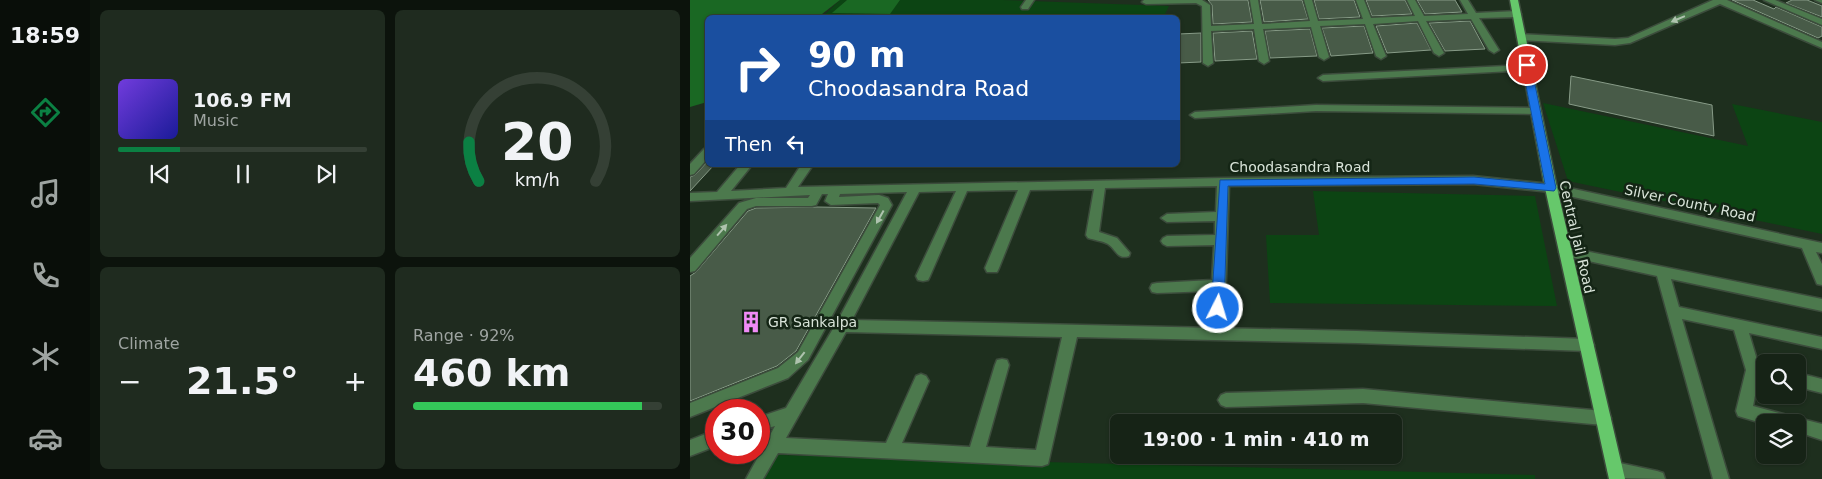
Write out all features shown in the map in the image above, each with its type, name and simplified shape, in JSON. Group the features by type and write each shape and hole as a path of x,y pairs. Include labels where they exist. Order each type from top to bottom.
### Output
{"main road":[{"name":"Central Jail Road","path":"1514,0 1551,188 1616,475"}],"street":[{"path":"1254,0 1264,61"},
{"path":"1308,0 1324,57"},
{"path":"1360,0 1381,56"},
{"path":"1411,0 1438,53"},
{"path":"1464,0 1494,50"},
{"path":"1520,33 1615,34 1636,28 1703,0"},
{"path":"1520,33 1630,40 1720,0 1800,24 1822,22"},
{"path":"1768,0 1800,24 1822,45"},
{"path":"1146,2 1203,2 1206,4 1208,63"},
{"path":"1800,24 1822,13"},
{"path":"1207,28 1517,14"},
{"path":"1615,34 1623,41"},
{"path":"1323,78 1527,68"},
{"path":"1195,115 1316,108 1536,111"},
{"path":"690,171 705,154"},
{"path":"720,196 744,167"},
{"path":"789,192 806,167"},
{"name":"Choodasandra Road","path":"834,196 963,188 1223,182 1474,180 1551,188"},
{"path":"1218,308 1223,182"},
{"path":"1100,185 1092,235 1114,241 1124,253"},
{"path":"992,268 1025,187"},
{"path":"923,276 963,188"},
{"name":"Silver County Road","path":"1551,188 1822,248"},
{"path":"754,479 842,326 914,190"},
{"path":"690,210 696,197 789,192 815,196"},
{"path":"690,267 743,206 756,202 815,196 879,199 884,201 886,205 803,356 783,373 690,410"},
{"path":"1167,218 1222,216"},
{"path":"1167,241 1222,240"},
{"path":"1807,244 1822,280"},
{"path":"1565,252 1822,305"},
{"path":"1662,272 1721,479"},
{"path":"1157,288 1220,285"},
{"path":"1673,311 1822,343"},
{"path":"842,326 1357,336 1587,345"},
{"path":"1740,326 1756,364"},
{"path":"774,445 1042,458 1071,330"},
{"path":"976,455 1002,365"},
{"path":"1756,379 1744,411 1756,414"},
{"path":"891,451 921,381"},
{"path":"1806,382 1822,386"},
{"path":"1226,400 1363,396 1603,418"},
{"path":"770,421 792,414"},
{"path":"1806,427 1822,432"},
{"path":"690,448 705,442"},
{"path":"1616,475 1657,479"}],"shaded area":[{"path":"690,0 840,0 823,15 705,15 705,103 690,107"},
{"path":"840,0 847,0 833,13 889,14 900,0 1002,0 1169,6 1164,15 824,15"},
{"path":"847,0 900,0 890,14 832,13"},
{"path":"1543,103 1748,146 1732,104 1822,122 1822,234 1568,181"},
{"path":"1313,191 1535,196 1557,306 1270,303 1266,235 1319,235"},
{"path":"778,455 1535,475 1535,479 764,479"}],"building":[{"path":"1208,0 1248,0 1252,22 1213,24 1212,5"},
{"path":"1260,0 1302,0 1308,19 1264,22"},
{"path":"1314,0 1354,0 1360,17 1319,19"},
{"path":"1366,0 1405,0 1412,14 1372,16"},
{"path":"1417,0 1455,0 1462,12 1425,14"},
{"path":"1732,0 1753,0 1774,9 1776,7 1822,27 1822,36 1818,38"},
{"path":"1792,0 1807,0 1822,6 1822,17 1786,3"},
{"path":"1470,21 1485,49 1445,51 1429,23"},
{"path":"1417,23 1431,50 1387,53 1376,26"},
{"path":"1364,26 1373,53 1331,56 1322,28"},
{"path":"1310,29 1317,56 1270,58 1265,31"},
{"path":"1252,31 1257,59 1215,61 1213,33"},
{"path":"1201,33 1201,62 1180,63 1180,34"},
{"path":"1571,76 1712,105 1714,136 1569,104"},
{"path":"705,164 705,167 712,167 690,191 690,177 695,175"},
{"name":"GR Sankalpa","path":"756,208 876,208 796,351 777,366 690,401 690,276 696,272 748,211"}],"place":[{"name":"GR Sankalpa","path":"751,322"}],"route":[{"path":"1218,308 1223,182 1474,180 1551,188 1527,65"}]}
